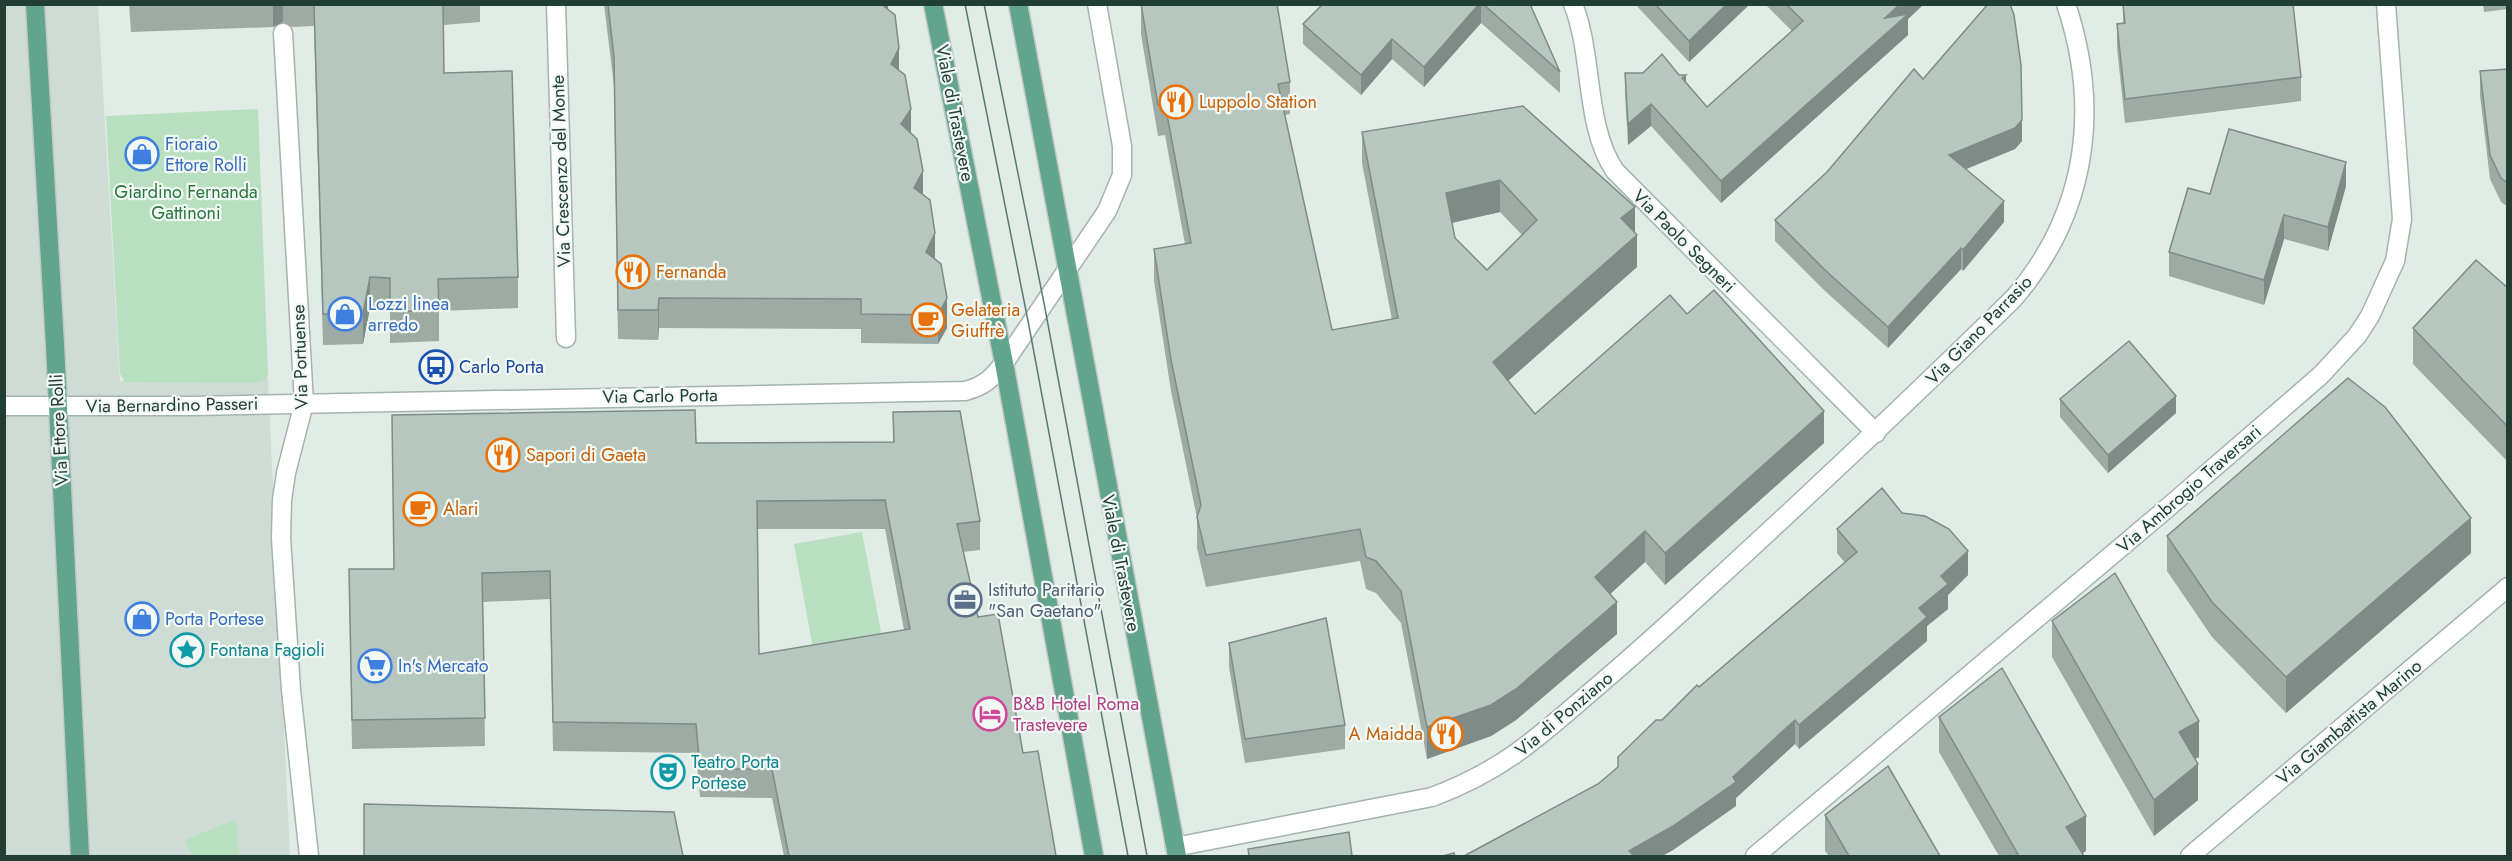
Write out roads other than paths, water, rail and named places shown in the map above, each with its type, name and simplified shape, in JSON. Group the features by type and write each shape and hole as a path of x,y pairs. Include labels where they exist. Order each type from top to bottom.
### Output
{"main road":[{"name":"Via Ettore Rolli","path":"35,4 80,856"},
{"name":"Viale di Trastevere","path":"933,4 1004,363 1094,856"},
{"name":"Viale di Trastevere","path":"1018,4 1176,852"}],"street":[{"name":"Via Crescenzo del Monte","path":"556,4 566,338"},
{"path":"1004,363 1107,212 1122,175 1122,146 1097,4"},
{"name":"Via Paolo Segneri","path":"1573,4 1583,38 1600,140 1606,158 1615,171 1876,433"},
{"name":"Via Giano Parrasio","path":"1876,433 2019,292 2051,247 2068,210 2084,144 2085,114 2081,62 2076,34 2066,4"},
{"name":"Via Ambrogio Traversari","path":"1755,856 2166,510 2321,375 2357,336 2390,276 2398,247 2402,219 2386,4"},
{"name":"Via Portuense","path":"283,33 304,403 286,473 282,500 281,538 291,690 309,856"},
{"name":"Via Carlo Porta","path":"304,403 965,391 986,384 1004,363"},
{"name":"Via Bernardino Passeri","path":"4,406 304,403"},
{"name":"Via di Ponziano","path":"1176,852 1432,797 1462,786 1490,771 1522,751 1622,666 1876,433"},
{"name":"Via Giambattista Marino","path":"2190,856 2508,587"}],"tram line":[{"path":"965,4 1029,326 1128,856"},
{"path":"984,4 1044,303 1147,856"}],"place":[{"name":"Luppolo Station","path":"1176,102"},
{"name":"Fioraio Ettore Rolli","path":"142,154"},
{"name":"Fernanda","path":"633,272"},
{"name":"Lozzi linea arredo","path":"345,314"},
{"name":"Gelateria Giuffrè","path":"928,320"},
{"name":"Carlo Porta","path":"436,367"},
{"name":"Sapori di Gaeta","path":"503,455"},
{"name":"Alari","path":"420,509"},
{"name":"Istituto Paritario \"San Gaetano\"","path":"965,600"},
{"name":"Porta Portese","path":"142,619"},
{"name":"Fontana Fagioli","path":"187,650"},
{"name":"In's Mercato","path":"375,666"},
{"name":"B&B Hotel Roma Trastevere","path":"990,714"},
{"name":"A Maidda","path":"1446,734"},
{"name":"Teatro Porta Portese","path":"668,772"}],"park label":[{"name":"Giardino Fernanda Gattinoni","path":"186,202"}]}
